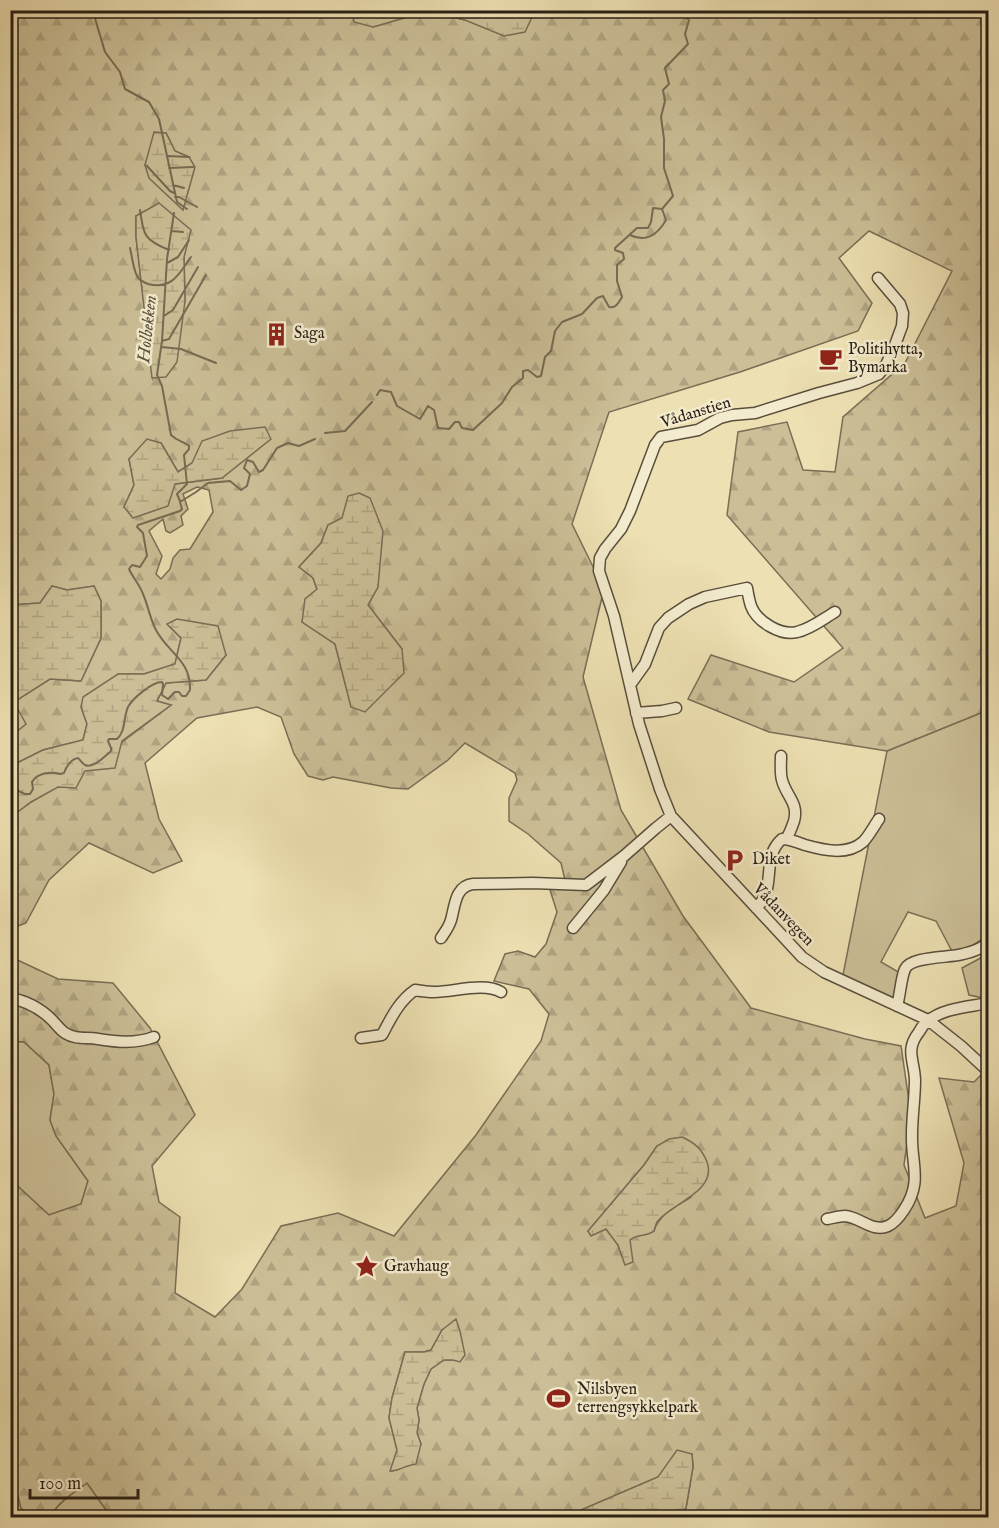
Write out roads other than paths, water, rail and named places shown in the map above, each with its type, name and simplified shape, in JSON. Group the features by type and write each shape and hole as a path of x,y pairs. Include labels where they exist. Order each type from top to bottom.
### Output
{"street":[{"name":"Vådanstien","path":"599,571 600,558 621,529 654,445 661,437 698,430 725,416 755,413 846,387 874,378 884,370 902,326 903,313 900,304 878,279"},
{"name":"Vådanvegen","path":"599,571 614,616 636,713 671,816 788,943 812,965 928,1020 988,1071"},
{"path":"630,685 645,664 663,622 674,612 705,597 747,588 751,607 758,616 775,630 786,633 798,632 835,612"},
{"path":"636,713 675,708"},
{"path":"781,756 781,779 795,806 796,814 786,839"},
{"path":"441,938 450,923 460,890 467,885 533,883 582,886 624,856 671,816"},
{"path":"756,908 767,892 772,854 779,842 786,839 819,849 842,851 852,849 864,841 879,819"},
{"path":"573,928 604,891 624,856"},
{"path":"897,1006 904,970 911,962 975,951 988,943"},
{"path":"361,1038 381,1035 395,1011 415,990 432,992 484,988 501,992"},
{"path":"10,998 36,1006 65,1033 75,1038 125,1042 154,1037"},
{"path":"827,1219 851,1217 879,1228 895,1221 910,1200 915,1185 912,1137 915,1080 910,1047 928,1020 942,1013 988,1003"}],"waterway":[{"path":"94,10 105,52 120,72 125,89 149,102 159,119 177,202 187,209"},
{"path":"377,395 380,390 391,392 397,406 420,419 428,406 434,410 438,428 449,429 455,422 459,422 462,428 473,430 502,403 512,387 523,378 523,371 528,370 537,377 541,376 545,357 551,351 555,331 562,322 582,314 597,298 603,296 609,307 614,307 618,303 622,297 617,281 617,265 624,259 623,253 615,248 637,228 648,228 653,208 662,209 673,196 664,168 661,117 665,101 663,90 669,84 665,68 688,44 685,34 689,20 682,15 681,10"},
{"path":"168,156 189,157"},
{"path":"147,166 174,193"},
{"path":"169,168 193,167"},
{"path":"173,185 184,188"},
{"path":"175,197 197,207"},
{"path":"630,235 641,238 655,233 666,220 662,209"},
{"path":"140,210 147,236 154,243 169,250"},
{"name":"Holbekken","path":"174,213 167,259 162,341 157,375 162,386 171,435 189,446 184,455 187,484 177,494 180,501"},
{"path":"172,231 183,232"},
{"path":"167,263 178,257 189,240"},
{"path":"130,248 138,277 141,281 156,285 169,283 191,257"},
{"path":"164,316 173,310 198,267"},
{"path":"162,341 169,339 206,275"},
{"path":"162,347 181,349 216,363"},
{"path":"325,433 345,431 372,402"},
{"path":"10,791 14,789 30,794 34,779 49,773 64,773 75,759 78,758 88,766 99,761 111,751 109,739 117,739 120,736 130,703 153,685 162,682 162,695 168,699 175,692 186,696 190,690 187,671 156,630 142,591 129,569 132,565 140,567 147,556 143,533 137,527 138,525 180,511 182,509 180,502 208,483 230,481 241,490 247,486 250,474 244,468 247,460 253,462 259,472 263,470 277,448 288,443 299,446 315,439"}],"place":[{"name":"Saga","path":"276,334"},
{"name":"Politihytta, Bymarka","path":"830,359"},
{"name":"Diket","path":"734,860"},
{"name":"Gravhaug","path":"366,1267"},
{"name":"Nilsbyen terrengsykkelpark","path":"559,1399"}]}
